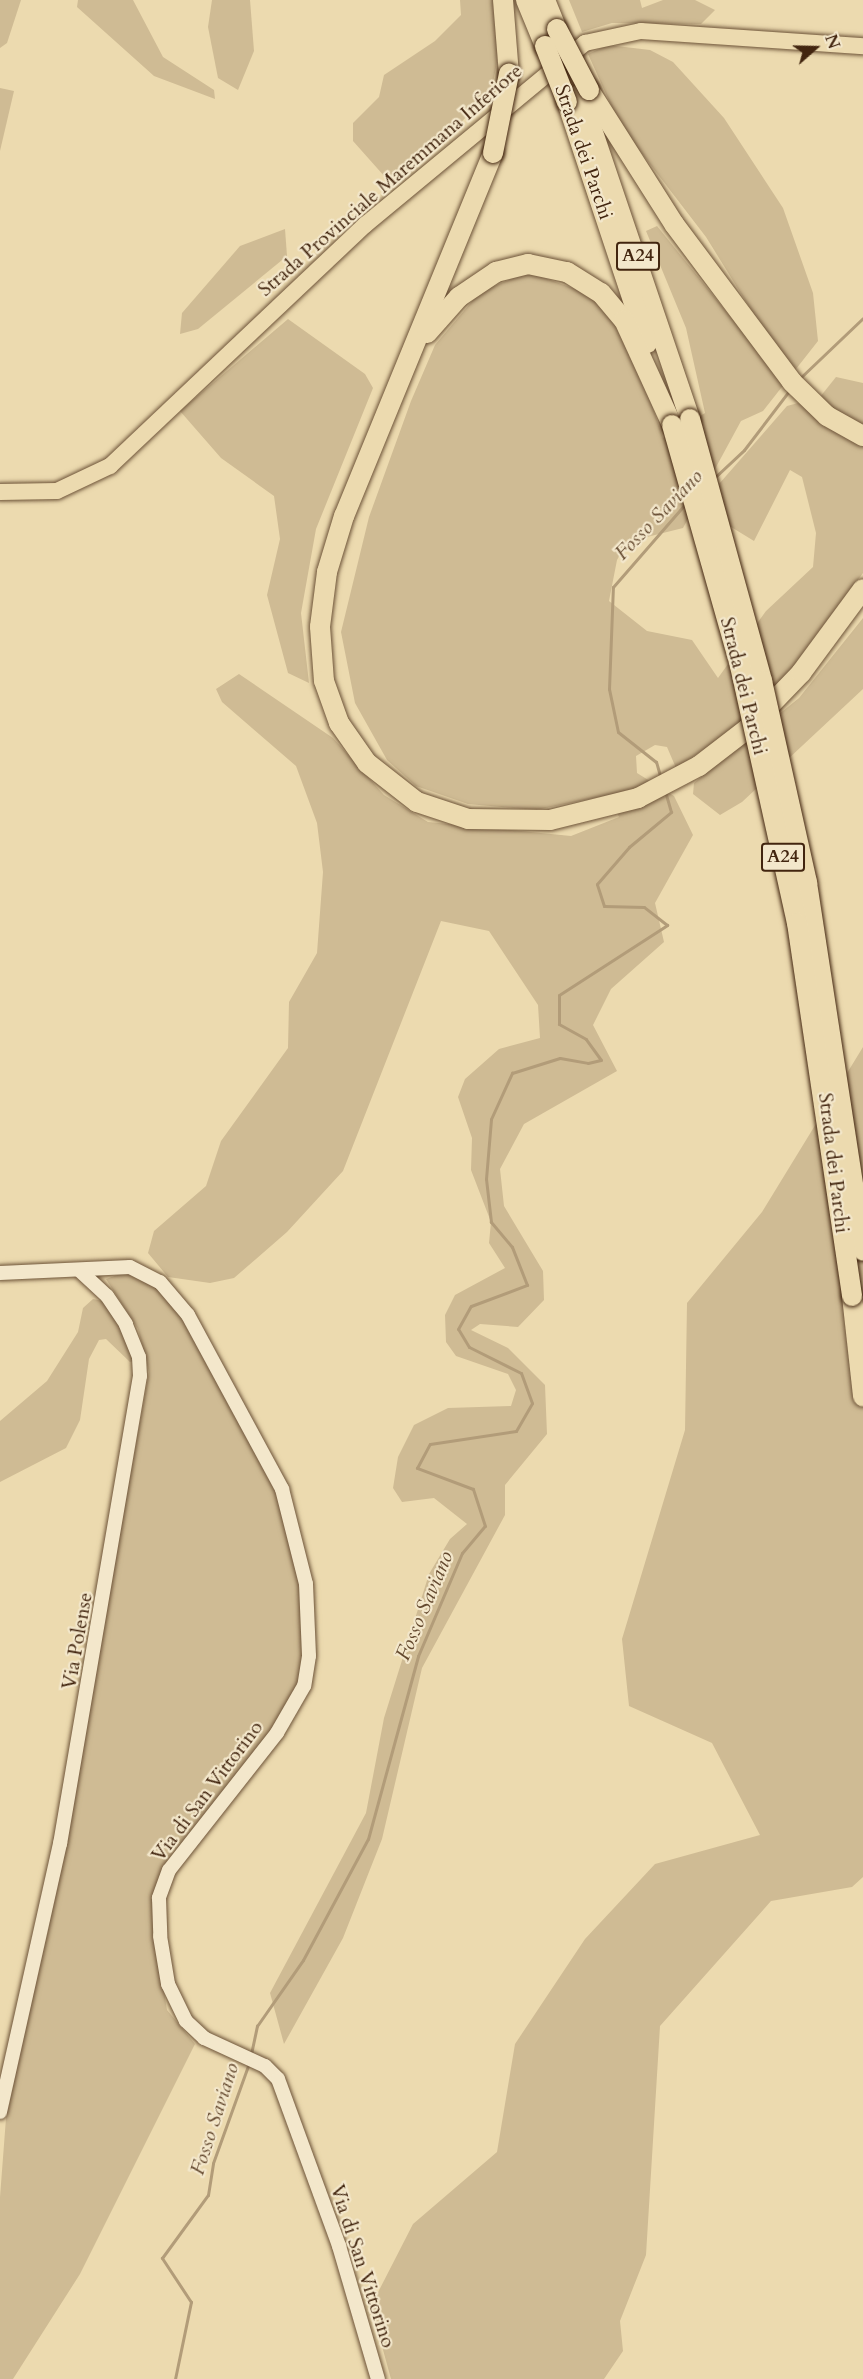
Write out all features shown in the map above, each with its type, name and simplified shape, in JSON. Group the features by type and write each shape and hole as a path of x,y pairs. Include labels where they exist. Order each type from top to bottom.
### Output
{"highway":[{"path":"503,0 509,74 493,153 417,344 344,516 327,572 321,660 336,716 376,772 438,812 516,822 612,806 699,766 789,687 863,589"},
{"name":"Strada dei Parchi","path":"526,0 545,46 579,95"},
{"name":"Strada dei Parchi","path":"545,0 579,95 762,681 807,883 863,1251"},
{"path":"579,95 762,344 827,416 863,436"},
{"path":"417,344 455,301 490,275 522,264 561,269 594,288 618,311 681,422"},
{"name":"Strada dei Parchi","path":"681,422 741,666 791,895 823,1077 863,1396"}],"main road":[{"name":"Strada Provinciale Maremmana Inferiore","path":"0,492 57,491 110,466 365,225 563,57 607,35 649,32 863,46"}],"street":[{"name":"Via di San Vittorino","path":"79,1270 139,1269 182,1306 266,1453 302,1557 309,1656 300,1695 176,1860 159,1898 162,1958 175,2001 198,2033 269,2069 296,2122 378,2379"},
{"path":"0,1273 79,1270"},
{"name":"Via Polense","path":"0,2112 62,1832 140,1376 139,1357 126,1324 79,1270"}],"shaded area":[{"path":"0,0 21,0 7,43 0,48"},
{"path":"78,0 133,0 163,57 214,90 215,99 154,76 77,7"},
{"path":"212,0 250,0 254,51 238,90 218,78 208,27"},
{"path":"460,0 494,0 501,41 492,88 432,155 393,186 353,141 353,123 379,97 384,75 435,41 461,15"},
{"path":"569,0 640,0 642,8 663,0 695,0 715,10 701,24 612,23 582,32"},
{"path":"608,45 650,50 673,62 724,118 783,208 813,293 818,341 763,411 741,421 683,528 627,542 617,560 609,601 647,631 692,640 718,678 766,611 813,567 816,533 802,477 790,470 754,541 723,522 719,484 787,406 798,403 863,443 863,573 783,682 724,736 676,768 667,747 655,745 636,756 637,773 674,796 693,835 655,903 664,942 611,989 593,1025 617,1071 524,1124 500,1169 504,1206 543,1271 544,1300 518,1327 480,1324 471,1330 508,1348 545,1385 547,1434 505,1485 505,1515 422,1668 382,1839 343,1938 284,2044 270,1993 366,1813 384,1718 429,1574 450,1539 467,1524 434,1498 402,1502 393,1488 398,1457 414,1425 448,1408 511,1406 516,1390 508,1374 456,1356 446,1342 445,1315 455,1295 505,1268 489,1243 491,1222 471,1170 472,1138 458,1097 465,1079 499,1049 540,1038 538,1005 489,931 441,921 343,1171 287,1232 234,1278 210,1283 168,1277 148,1253 154,1231 206,1186 221,1141 288,1048 289,1002 317,953 323,872 317,823 296,766 222,702 216,689 239,674 333,738 384,795 428,822 571,836 619,817 609,795 536,810 468,804 416,786 387,760 355,703 341,632 369,517 411,401 435,345 480,292 528,272 592,295 629,337 663,438 705,413 686,328 646,231 657,226 758,351 771,342 706,237 620,125 588,54"},
{"path":"0,88 14,91 0,151"},
{"path":"285,229 287,256 198,329 180,334 182,313 240,246"},
{"path":"288,319 365,374 373,388 316,529 301,613 309,683 288,673 267,595 280,539 274,496 221,458 180,411"},
{"path":"836,377 863,383 863,427 833,413 820,397"},
{"path":"863,618 863,689 742,802 720,815 693,794 694,783 799,698"},
{"path":"863,1047 863,1877 852,1887 771,1901 660,2026 646,2255 620,2321 623,2351 604,2379 391,2379 371,2306 413,2224 497,2152 515,2044 585,1939 655,1864 760,1835 712,1743 629,1706 622,1639 685,1430 687,1303 762,1212"},
{"path":"126,1272 157,1286 178,1309 268,1471 288,1525 301,1585 304,1655 299,1685 272,1730 172,1857 155,1937 167,2010 195,2044 80,2274 13,2379 0,2379 0,2197 7,2105 48,1931 149,1372 138,1329 106,1279"},
{"path":"93,1299 107,1302 137,1360 130,1362 106,1339 99,1340 89,1359 80,1420 66,1448 0,1482 0,1421 47,1381 78,1332 83,1308"}],"waterway":[{"name":"Fosso Saviano","path":"799,379 863,318"},
{"name":"Fosso Saviano","path":"713,479 744,450 789,391"},
{"name":"Fosso Saviano","path":"661,779 656,762 618,732 609,689 613,587 686,503"},
{"name":"Fosso Saviano","path":"251,2054 257,2026 303,1960 368,1839 418,1656 462,1553 485,1526 473,1489 417,1468 430,1444 516,1431 532,1403 521,1373 469,1347 458,1329 471,1306 527,1285 512,1247 491,1222 486,1179 491,1119 512,1073 560,1058 588,1063 601,1060 586,1039 559,1024 559,995 667,925 644,907 604,906 597,884 629,847 671,812 665,791"},
{"name":"Fosso Saviano","path":"175,2379 191,2302 162,2258 208,2195 213,2163 249,2063"}]}
